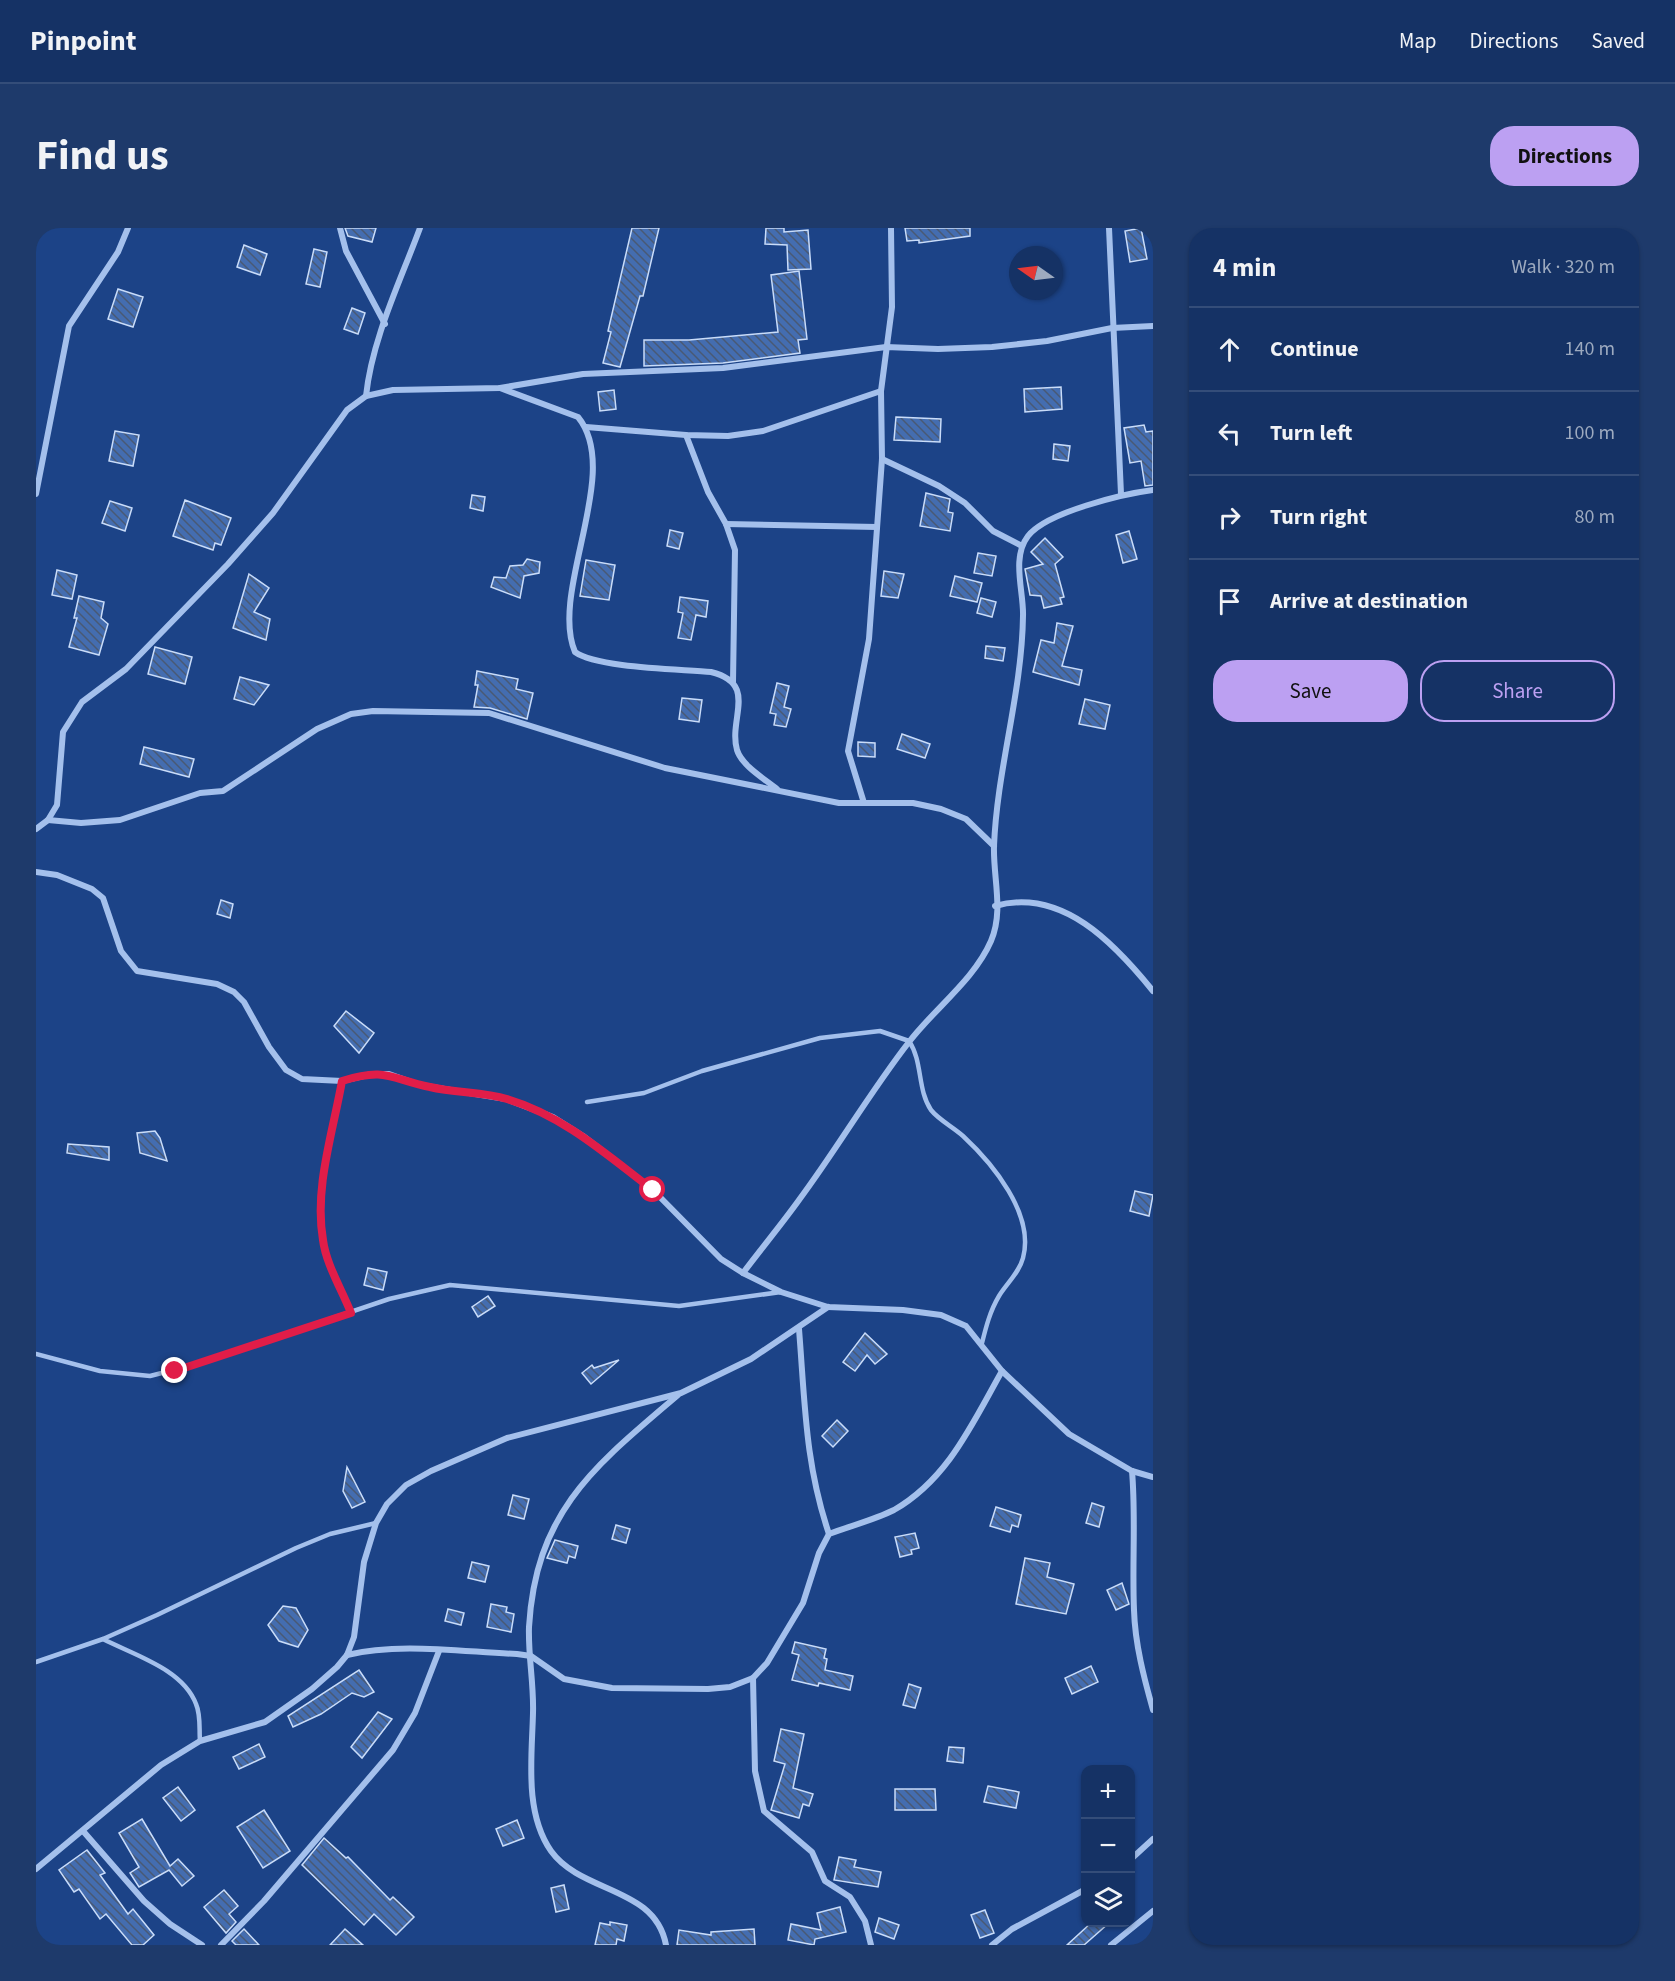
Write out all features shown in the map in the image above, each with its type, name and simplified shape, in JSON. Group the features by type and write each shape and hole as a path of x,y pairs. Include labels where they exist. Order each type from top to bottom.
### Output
{"street":[{"path":"36,494 69,326 118,252 128,228"},
{"path":"340,228 346,251 385,324"},
{"path":"366,396 368,380 385,324 420,228"},
{"path":"864,802 848,752 869,639 882,459 881,391 894,274 891,228"},
{"path":"1109,228 1121,494"},
{"path":"36,829 48,820 57,805 63,732 82,702 126,669 228,564 273,513 346,410 366,396 393,390 500,388 583,375 723,368 886,347 938,350 992,346 1047,341 1112,328 1153,326"},
{"path":"500,388 578,417 586,427 591,471 587,517 573,584 568,628 575,652 586,659 605,663 711,672 727,676 733,682"},
{"path":"586,427 728,436 763,431 881,391"},
{"path":"686,435 708,492 726,524 735,550 733,682 738,707 737,751 756,772 780,791"},
{"path":"882,459 939,486 965,503 993,531 1022,546"},
{"path":"743,1273 798,1202 909,1041 984,955 998,917 995,906 997,895 994,846 1002,770 1023,625 1024,594 1019,573 1022,546 1038,527 1121,494 1153,490"},
{"path":"726,524 877,527"},
{"path":"48,820 81,823 120,820 200,793 227,790 328,722 351,714 374,711 489,713 666,768 839,803 912,803 955,814 981,831 994,846"},
{"path":"36,872 57,875 84,885 104,898 121,951 137,971 217,984 234,992 244,1002 269,1047 286,1070 302,1079 342,1081 372,1074 389,1074 420,1085 506,1099 553,1117 583,1136 653,1190 721,1259 743,1273 781,1292 828,1307 903,1310 941,1316 966,1326 982,1343 1002,1371 1069,1434 1132,1471 1153,1477"},
{"path":"995,906 1028,901 1056,908 1080,921 1116,947 1153,991"},
{"path":"36,1869 161,1765 200,1741 265,1722 312,1689 347,1655 354,1637 364,1562 376,1523 387,1503 406,1485 431,1471 507,1438 681,1393 751,1359 799,1329 828,1307"},
{"path":"799,1329 807,1445 815,1494 829,1534"},
{"path":"347,1655 366,1650 531,1656 564,1679 612,1688 708,1689 730,1687 753,1678 767,1663 803,1603 819,1553 829,1534 892,1510 930,1484 953,1457 1002,1371"},
{"path":"666,1945 663,1931 650,1911 627,1896 575,1871 552,1852 547,1842 535,1807 531,1777 534,1685 529,1628 536,1577 545,1546 559,1515 581,1484 611,1452 681,1393"},
{"path":"1132,1471 1136,1508 1134,1612 1143,1673 1153,1710"},
{"path":"221,1945 264,1901 393,1750 415,1713 439,1651"},
{"path":"753,1678 755,1771 764,1811 812,1852 825,1881 850,1897 865,1921 871,1945"},
{"path":"83,1830 144,1900 170,1924 202,1945"},
{"path":"1135,1856 1153,1839"},
{"path":"992,1945 1012,1929 1081,1892"},
{"path":"1111,1945 1153,1911"}],"lane":[{"path":"587,1102 644,1094 702,1071 819,1038 880,1031 909,1041 918,1060 926,1101 933,1113 980,1152 1016,1206 1023,1227 1023,1257 1016,1275 991,1310 982,1343"},
{"path":"342,1081 321,1198 320,1220 323,1243 351,1313"},
{"path":"36,1354 100,1371 150,1376 197,1364 389,1299 450,1285 679,1306 741,1300 781,1292"},
{"path":"36,1662 103,1639 330,1534 376,1523"},
{"path":"103,1639 177,1677 190,1691 198,1706 200,1741"}],"building":[{"path":"345,228 376,228 372,242 348,236"},
{"path":"632,228 659,228 643,296 640,296 620,367 603,363 611,332 608,331"},
{"path":"766,228 784,228 784,232 808,230 811,269 788,270 787,245 765,244"},
{"path":"905,228 970,228 970,236 919,243 919,240 907,241"},
{"path":"1141,228 1147,259 1130,262 1125,231"},
{"path":"244,245 267,254 260,275 237,267"},
{"path":"314,249 327,252 320,287 306,284"},
{"path":"799,271 807,339 798,340 800,353 723,363 644,366 644,340 689,340 778,332 771,275"},
{"path":"118,289 143,297 133,327 108,319"},
{"path":"352,308 365,313 358,334 344,329"},
{"path":"1061,387 1062,409 1025,412 1024,389"},
{"path":"614,390 616,409 600,411 598,392"},
{"path":"896,417 941,419 940,442 894,440"},
{"path":"1144,425 1146,432 1153,431 1153,485 1145,486 1141,461 1130,463 1124,428"},
{"path":"115,431 139,435 133,466 109,461"},
{"path":"1054,444 1070,446 1068,461 1053,459"},
{"path":"926,493 950,499 948,512 953,513 950,531 920,526"},
{"path":"472,495 485,497 483,511 470,508"},
{"path":"185,500 231,518 221,545 215,543 213,550 173,536"},
{"path":"110,501 132,508 125,531 102,523"},
{"path":"670,530 683,533 679,549 667,546"},
{"path":"1129,531 1137,559 1123,563 1116,535"},
{"path":"1045,538 1063,557 1055,564 1064,597 1060,598 1062,604 1044,608 1041,596 1030,595 1025,569 1043,564 1031,552"},
{"path":"978,553 996,556 992,576 974,573"},
{"path":"527,559 540,562 539,573 524,576 520,598 491,587 494,577 506,578 510,566 523,565"},
{"path":"586,560 615,565 609,600 580,596"},
{"path":"57,570 77,575 72,599 52,595"},
{"path":"884,571 904,574 898,598 881,596"},
{"path":"249,574 269,588 254,612 270,619 266,640 233,628"},
{"path":"955,576 982,583 977,602 950,596"},
{"path":"79,596 104,602 101,618 108,624 99,655 69,647 77,618 74,618"},
{"path":"680,597 708,601 706,617 696,615 691,640 678,638 683,613 678,612"},
{"path":"981,598 996,602 992,617 977,613"},
{"path":"1057,623 1073,626 1062,666 1082,670 1079,685 1033,672 1041,640 1054,643"},
{"path":"986,646 1005,648 1003,661 985,658"},
{"path":"155,647 192,657 185,684 148,674"},
{"path":"477,671 518,679 516,689 533,693 527,719 490,708 474,707 478,685 475,685"},
{"path":"240,677 269,685 254,705 234,699"},
{"path":"777,683 789,686 784,707 791,709 786,727 774,725 776,714 770,713"},
{"path":"682,698 702,700 699,722 679,719"},
{"path":"1085,699 1110,705 1105,729 1079,724"},
{"path":"902,734 930,744 925,758 897,749"},
{"path":"858,742 875,743 875,757 858,756"},
{"path":"144,747 194,759 189,777 140,764"},
{"path":"221,900 233,904 230,918 217,914"},
{"path":"346,1011 374,1033 359,1053 334,1026"},
{"path":"155,1131 160,1138 167,1161 140,1153 137,1133"},
{"path":"68,1144 109,1147 109,1160 67,1153"},
{"path":"1135,1191 1153,1195 1149,1216 1130,1211"},
{"path":"368,1268 387,1272 383,1290 364,1285"},
{"path":"488,1296 495,1306 478,1317 472,1307"},
{"path":"865,1333 887,1354 875,1364 867,1355 855,1371 843,1362"},
{"path":"619,1360 591,1384 582,1373 592,1365 594,1368"},
{"path":"837,1420 848,1431 833,1447 822,1436"},
{"path":"347,1467 365,1502 352,1508 343,1491"},
{"path":"513,1495 529,1499 524,1519 508,1515"},
{"path":"1092,1503 1104,1507 1099,1527 1086,1523"},
{"path":"996,1507 1021,1515 1018,1527 1012,1525 1010,1532 990,1526"},
{"path":"616,1525 630,1529 626,1543 612,1539"},
{"path":"915,1533 919,1548 911,1550 912,1554 900,1557 895,1537"},
{"path":"555,1540 578,1546 575,1558 569,1556 567,1563 547,1558"},
{"path":"1025,1558 1050,1563 1047,1577 1074,1584 1066,1614 1016,1604"},
{"path":"472,1562 489,1566 485,1582 468,1578"},
{"path":"1122,1583 1129,1604 1116,1610 1107,1590"},
{"path":"491,1604 507,1607 506,1612 514,1614 511,1632 487,1627"},
{"path":"283,1606 296,1608 308,1630 298,1647 279,1641 268,1625"},
{"path":"448,1609 464,1613 461,1625 445,1621"},
{"path":"795,1642 826,1649 825,1670 853,1676 850,1690 792,1680 799,1655 792,1653"},
{"path":"1091,1666 1098,1682 1072,1694 1065,1678"},
{"path":"359,1670 374,1692 364,1697 352,1693 321,1714 293,1727 288,1716"},
{"path":"909,1684 921,1688 915,1708 903,1705"},
{"path":"378,1712 392,1719 362,1758 351,1747"},
{"path":"781,1729 804,1734 793,1788 813,1794 809,1806 803,1804 799,1818 771,1810 785,1764 774,1761"},
{"path":"259,1744 265,1757 239,1769 233,1757"},
{"path":"949,1747 964,1748 963,1763 947,1761"},
{"path":"988,1786 1019,1792 1016,1808 984,1802"},
{"path":"178,1787 195,1810 181,1821 163,1798"},
{"path":"895,1789 935,1789 936,1810 895,1810"},
{"path":"264,1810 290,1851 263,1868 237,1827"},
{"path":"142,1819 170,1866 178,1859 194,1876 182,1886 169,1870 139,1887 130,1873 139,1867 119,1833"},
{"path":"517,1820 524,1838 503,1846 496,1829"},
{"path":"324,1838 346,1858 348,1857 390,1900 393,1897 414,1917 396,1935 374,1914 364,1925 302,1865"},
{"path":"87,1850 105,1873 100,1875 128,1914 133,1909 154,1935 143,1945 132,1945 106,1914 100,1919 79,1889 74,1892 59,1870"},
{"path":"839,1857 856,1860 854,1867 881,1872 878,1887 834,1880"},
{"path":"564,1885 569,1909 556,1912 551,1888"},
{"path":"224,1890 238,1906 229,1914 236,1922 226,1933 204,1907"},
{"path":"840,1907 846,1932 815,1939 814,1945 788,1940 791,1924 821,1930 817,1913"},
{"path":"985,1910 994,1933 980,1938 971,1915"},
{"path":"879,1918 899,1925 894,1939 875,1932"},
{"path":"610,1922 627,1925 624,1941 617,1939 616,1945 595,1945 600,1923 610,1925"},
{"path":"1087,1927 1104,1927 1084,1945 1067,1945"},
{"path":"244,1929 259,1945 236,1945 232,1941"},
{"path":"345,1929 363,1945 330,1945"},
{"path":"754,1929 755,1945 677,1945 679,1930 711,1935 711,1932"}],"route":[{"path":"175,1371 351,1313 323,1243 320,1220 321,1198 342,1081 356,1076 389,1074 420,1085 506,1099 553,1117 567,1125 653,1190"}]}
